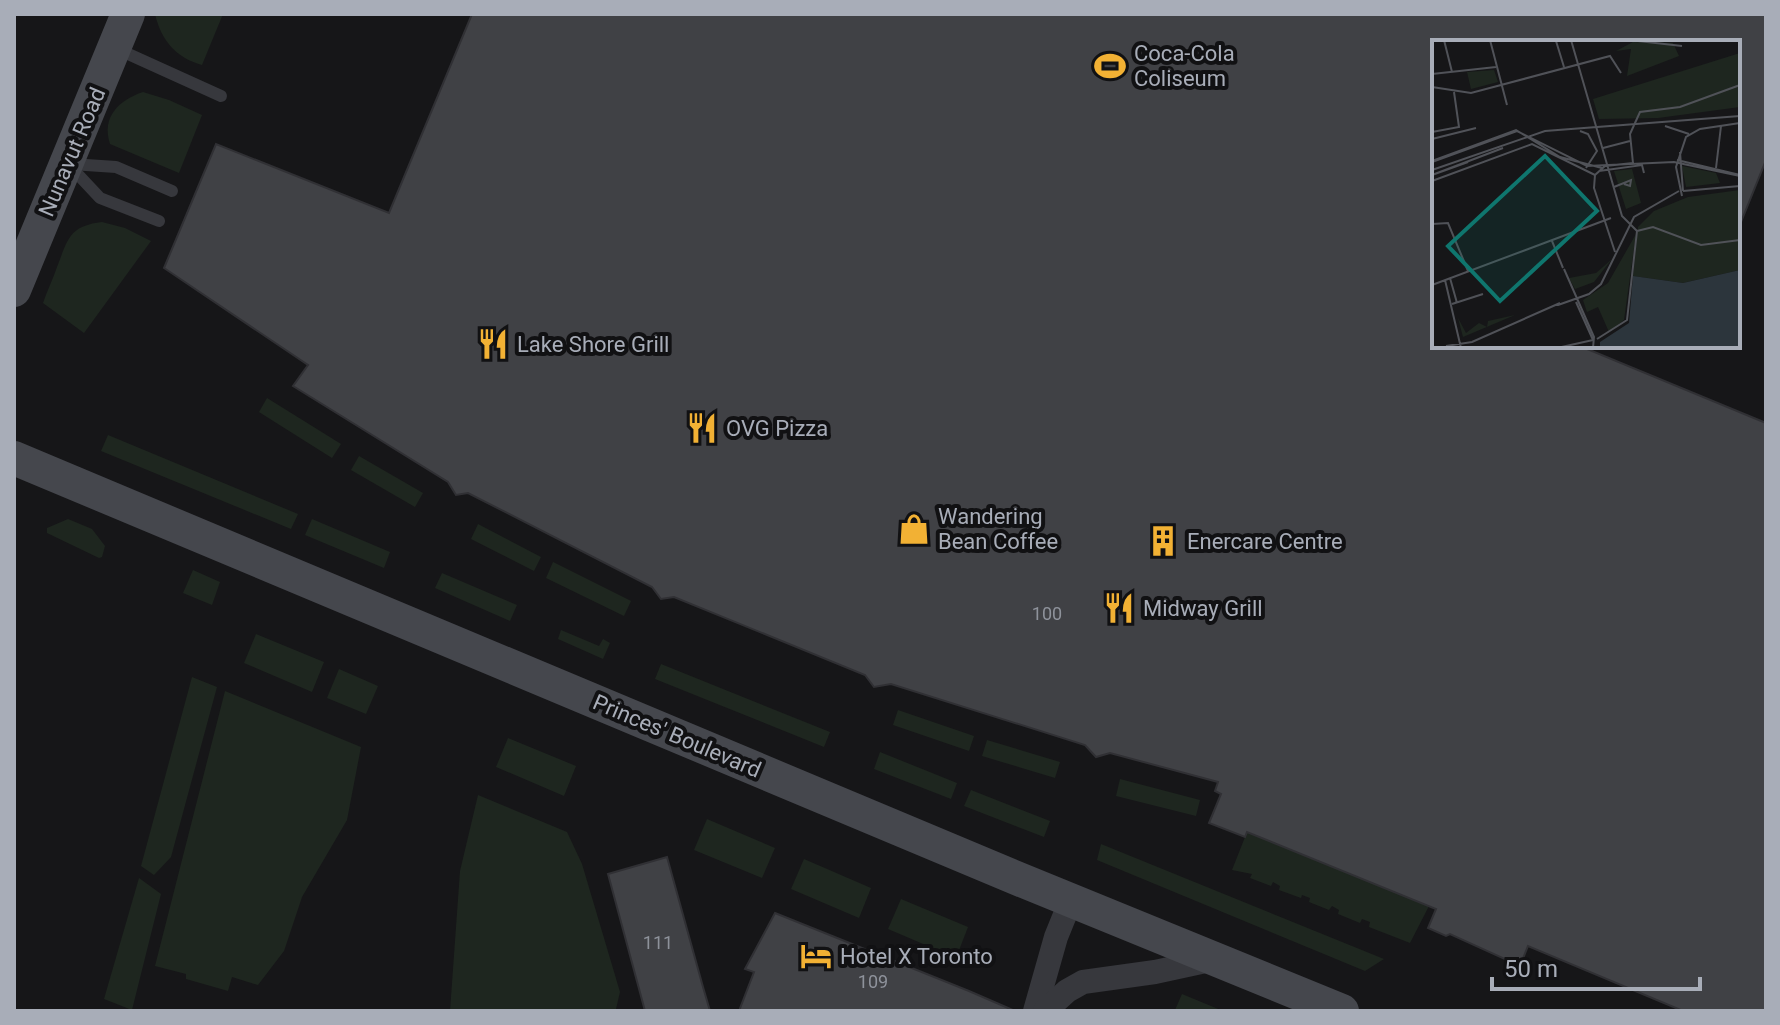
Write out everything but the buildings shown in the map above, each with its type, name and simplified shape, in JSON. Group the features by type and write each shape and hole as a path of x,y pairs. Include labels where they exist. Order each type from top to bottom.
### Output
{"street":[{"name":"Nunavut Road","path":"14,290 128,14"},
{"name":"Princes' Boulevard","path":"14,458 1342,1011"},
{"path":"1035,1011 1056,937 1071,900"},
{"path":"1045,1011 1067,991 1083,982 1155,972 1215,959"}],"lane":[{"path":"115,48 221,96"},
{"path":"67,164 116,167 172,191"},
{"path":"67,164 100,198 159,221"}],"shaded area":[{"path":"155,14 223,14 202,65 185,58 171,47 161,32"},
{"path":"143,92 202,115 179,173 110,144 108,126 114,111 126,100"},
{"path":"102,222 125,228 151,241 84,333 43,303 71,236 83,227"},
{"path":"267,398 341,444 332,458 259,412"},
{"path":"108,435 298,514 291,529 101,451"},
{"path":"359,456 423,493 415,507 351,470"},
{"path":"68,519 92,529 105,546 102,557 47,533 47,528"},
{"path":"312,519 390,552 384,568 305,535"},
{"path":"478,524 541,557 534,571 471,539"},
{"path":"553,562 631,601 624,616 546,578"},
{"path":"193,570 220,582 212,605 183,593"},
{"path":"442,573 517,605 510,621 435,588"},
{"path":"561,630 599,646 603,639 610,643 603,659 558,639"},
{"path":"256,634 324,662 312,692 244,663"},
{"path":"661,664 830,732 824,747 655,679"},
{"path":"339,669 378,686 366,714 327,698"},
{"path":"192,677 217,687 171,857 154,875 141,866"},
{"path":"225,691 361,747 347,820 302,897 284,951 258,985 232,977 228,991 186,979 186,974 155,966"},
{"path":"898,710 974,736 969,751 893,725"},
{"path":"508,738 576,766 564,796 496,767"},
{"path":"987,740 1060,762 1055,778 982,756"},
{"path":"880,752 957,783 951,799 874,769"},
{"path":"1120,779 1200,800 1196,816 1116,796"},
{"path":"971,790 1050,821 1044,837 964,806"},
{"path":"478,795 567,832 582,864 620,992 616,1009 450,1011 460,871"},
{"path":"707,819 775,848 762,878 694,850"},
{"path":"1247,832 1429,906 1410,943 1369,927 1370,922 1362,919 1360,923 1338,914 1339,910 1332,906 1329,910 1309,902 1310,898 1279,890 1280,886 1273,882 1271,886 1250,878 1252,874 1232,870"},
{"path":"1101,844 1384,959 1365,971 1097,860"},
{"path":"804,859 871,888 859,918 791,889"},
{"path":"139,878 161,894 132,1010 104,999"},
{"path":"901,899 968,927 956,958 888,929"},
{"path":"1182,994 1223,1011 1175,1010"}],"place":[{"name":"Coca-Cola Coliseum","path":"1110,66"},
{"name":"Lake Shore Grill","path":"493,344"},
{"name":"OVG Pizza","path":"702,428"},
{"name":"Wandering Bean Coffee","path":"914,529"},
{"name":"Enercare Centre","path":"1163,541"},
{"name":"Midway Grill","path":"1119,608"},
{"name":"Hotel X Toronto","path":"816,956"}]}
